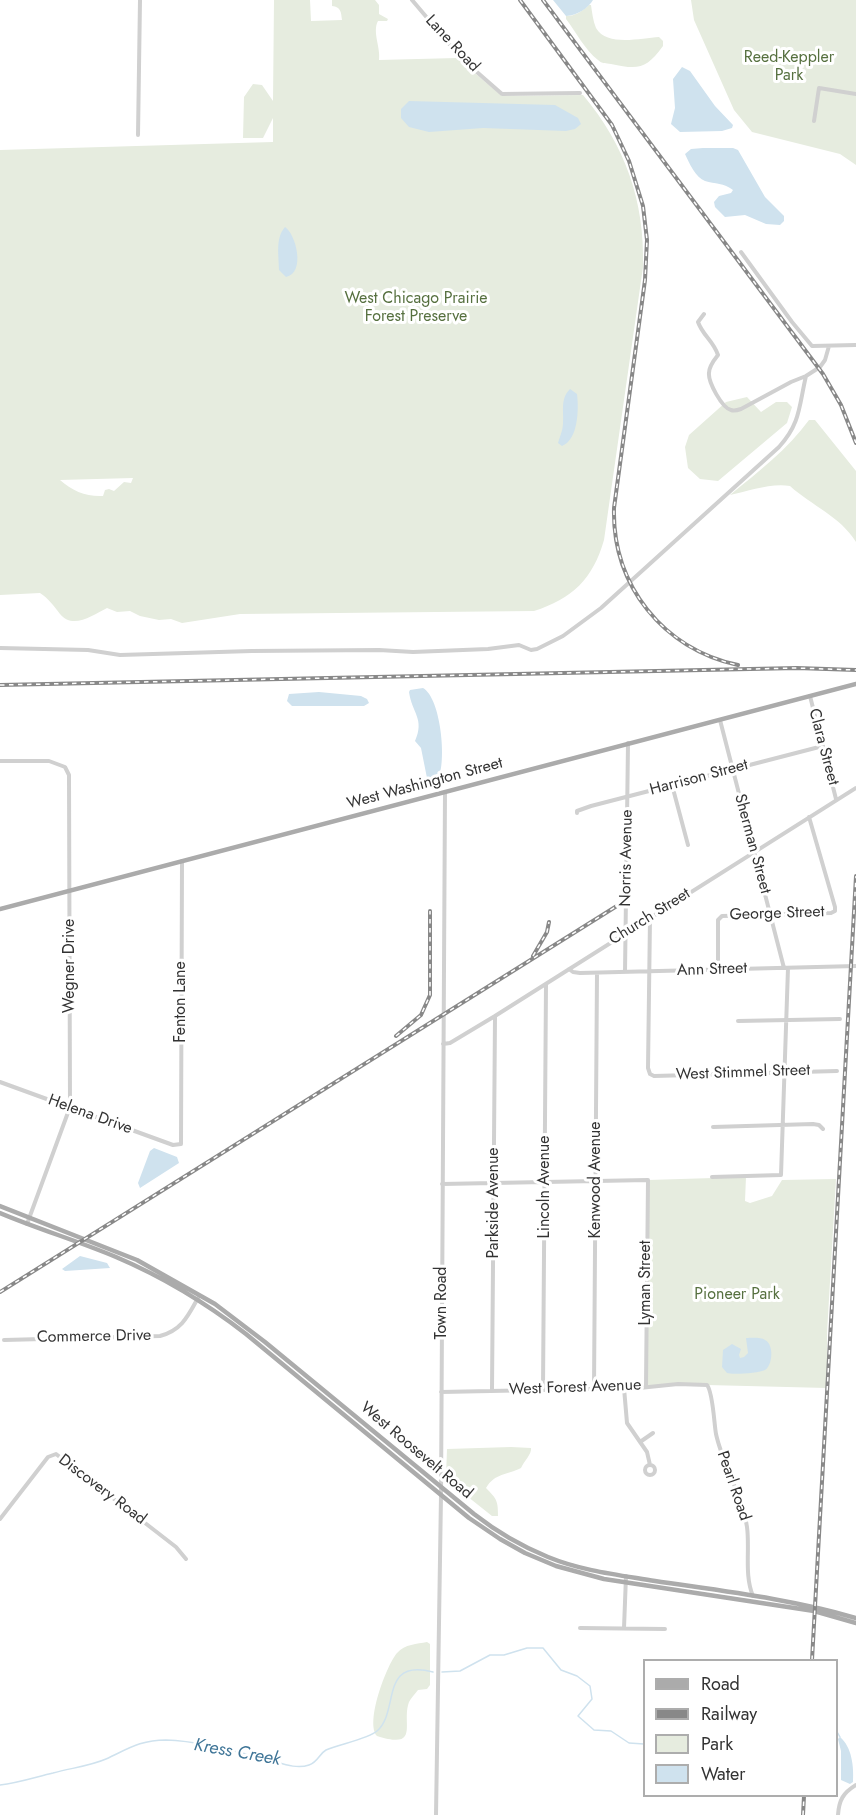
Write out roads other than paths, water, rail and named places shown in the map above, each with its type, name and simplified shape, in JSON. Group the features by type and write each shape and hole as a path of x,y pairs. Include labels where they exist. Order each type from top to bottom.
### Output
{"main road":[{"name":"West Washington Street","path":"0,909 856,684"},
{"name":"West Roosevelt Road","path":"0,1206 28,1221 124,1260 199,1297 265,1342 492,1528 527,1548 569,1564 626,1579 814,1611 856,1623"},
{"name":"West Roosevelt Road","path":"0,1213 28,1221"},
{"name":"West Roosevelt Road","path":"199,1297 478,1525 525,1553 581,1574 753,1596 813,1606 856,1618"}],"street":[{"path":"138,135 140,0"},
{"name":"Lane Road","path":"412,0 462,60 505,95 580,93"},
{"path":"814,121 819,88 856,94"},
{"path":"741,252 812,346 856,345"},
{"path":"704,314 698,321 701,331 714,343 717,355 709,374 712,387 725,407 732,411 741,409 807,376 823,364 829,346"},
{"path":"0,648 88,650 120,655 264,651 412,651 488,649 519,645 537,649 563,636 601,608 779,447 796,423 807,376"},
{"name":"Clara Street","path":"810,696 836,799"},
{"name":"Sherman Street","path":"712,1177 781,1175 787,1021 786,968 720,720"},
{"name":"Norris Avenue","path":"625,972 628,743"},
{"name":"Harrison Street","path":"577,813 591,806 823,746"},
{"name":"Wegner Drive","path":"1,761 49,761 65,767 69,775 70,1107 28,1221"},
{"path":"672,785 688,845"},
{"name":"Church Street","path":"443,1044 450,1043 495,1016 856,788"},
{"name":"Town Road","path":"436,1815 441,1495 445,792"},
{"name":"George Street","path":"718,970 718,920 720,916 831,913 835,911 809,817"},
{"name":"Fenton Lane","path":"181,1144 182,861"},
{"path":"649,971 650,918"},
{"name":"Ann Street","path":"569,969 573,972 597,973 856,966"},
{"name":"West Stimmel Street","path":"649,971 648,1068 650,1074 654,1076 837,1071"},
{"name":"Kenwood Avenue","path":"594,1388 597,973"},
{"name":"Lincoln Avenue","path":"543,1389 546,984"},
{"name":"Parkside Avenue","path":"492,1390 495,1016"},
{"path":"738,1021 840,1019"},
{"name":"Helena Drive","path":"0,1082 173,1145 181,1144"},
{"path":"713,1127 783,1124 819,1125 823,1129"},
{"name":"Lyman Street","path":"596,1181 648,1180 646,1386"},
{"path":"442,1184 596,1181"},
{"name":"Commerce Drive","path":"4,1340 160,1336 175,1331 182,1325 199,1297"},
{"name":"West Forest Avenue","path":"441,1392 624,1388 702,1383 709,1386"},
{"name":"Pearl Road","path":"709,1386 713,1421 720,1451 737,1490 745,1518 749,1586 753,1596"},
{"path":"624,1388 627,1423 647,1452 650,1465"},
{"path":"640,1442 653,1433"},
{"name":"Discovery Road","path":"0,1519 48,1457 56,1454 176,1547 186,1559"},
{"path":"624,1628 626,1579"},
{"path":"740,1594 749,1586"},
{"path":"580,1628 665,1629"},
{"path":"838,1815 841,1797 856,1785"}],"water":[{"path":"553,0 593,0 582,11 566,16"},
{"path":"682,67 690,71 715,106 733,125 732,128 722,131 680,132 671,124 675,108 673,79"},
{"path":"409,101 555,105 578,118 581,124 575,129 566,131 483,128 429,132 409,127 401,118 401,109"},
{"path":"691,149 738,150 765,197 784,216 784,221 780,225 766,224 745,215 725,217 715,207 714,202 719,196 731,193 733,190 699,177 685,154"},
{"path":"285,227 293,237 297,253 296,268 286,277 279,270 278,253 280,236"},
{"path":"570,389 577,394 576,424 571,438 562,446 558,443 563,426 564,401"},
{"path":"423,688 434,704 441,731 441,771 438,779 430,780 427,778 421,748 415,741 419,727 409,692"},
{"path":"319,692 361,696 369,703 364,706 292,706 287,701 289,694"},
{"path":"154,1148 177,1157 179,1163 140,1188 138,1183 150,1151"},
{"path":"80,1256 107,1263 110,1268 65,1271 62,1269"},
{"path":"746,1338 761,1338 768,1342 771,1355 770,1364 762,1371 727,1373 722,1367 723,1350 732,1344 741,1349 740,1358 744,1357 748,1353"},
{"path":"840,1737 847,1746 851,1758 853,1782 850,1784 841,1780 841,1751 838,1739"}],"waterway":[{"name":"Kress Creek","path":"442,1672 460,1671 490,1655 504,1655 527,1648 543,1648 561,1670 577,1676 590,1686 592,1699 578,1716 594,1730 611,1731 629,1743 643,1744"},
{"name":"Kress Creek","path":"0,1785 94,1763 134,1746 157,1740 203,1744 293,1766 309,1765 326,1750 377,1731 384,1722 393,1689 405,1672 416,1670 433,1672"},
{"name":"Kress Creek","path":"838,1734 840,1737"}],"railway":[{"path":"520,0 612,125 629,161 643,206 647,240 645,280 614,508 616,536 622,563 647,609 665,629 687,645 711,657 738,665"},
{"path":"543,0 823,374 841,405 856,443"},
{"path":"0,685 797,668 856,670"},
{"path":"812,1659 856,876"},
{"path":"0,1292 620,904"},
{"path":"396,1036 421,1015 430,995 430,911"},
{"path":"533,956 547,932 549,922"},
{"path":"803,1815 804,1797"}],"park label":[{"name":"Reed-Keppler Park","path":"789,67"},
{"name":"West Chicago Prairie Forest Preserve","path":"416,308"},
{"name":"Pioneer Park","path":"737,1295"}]}
